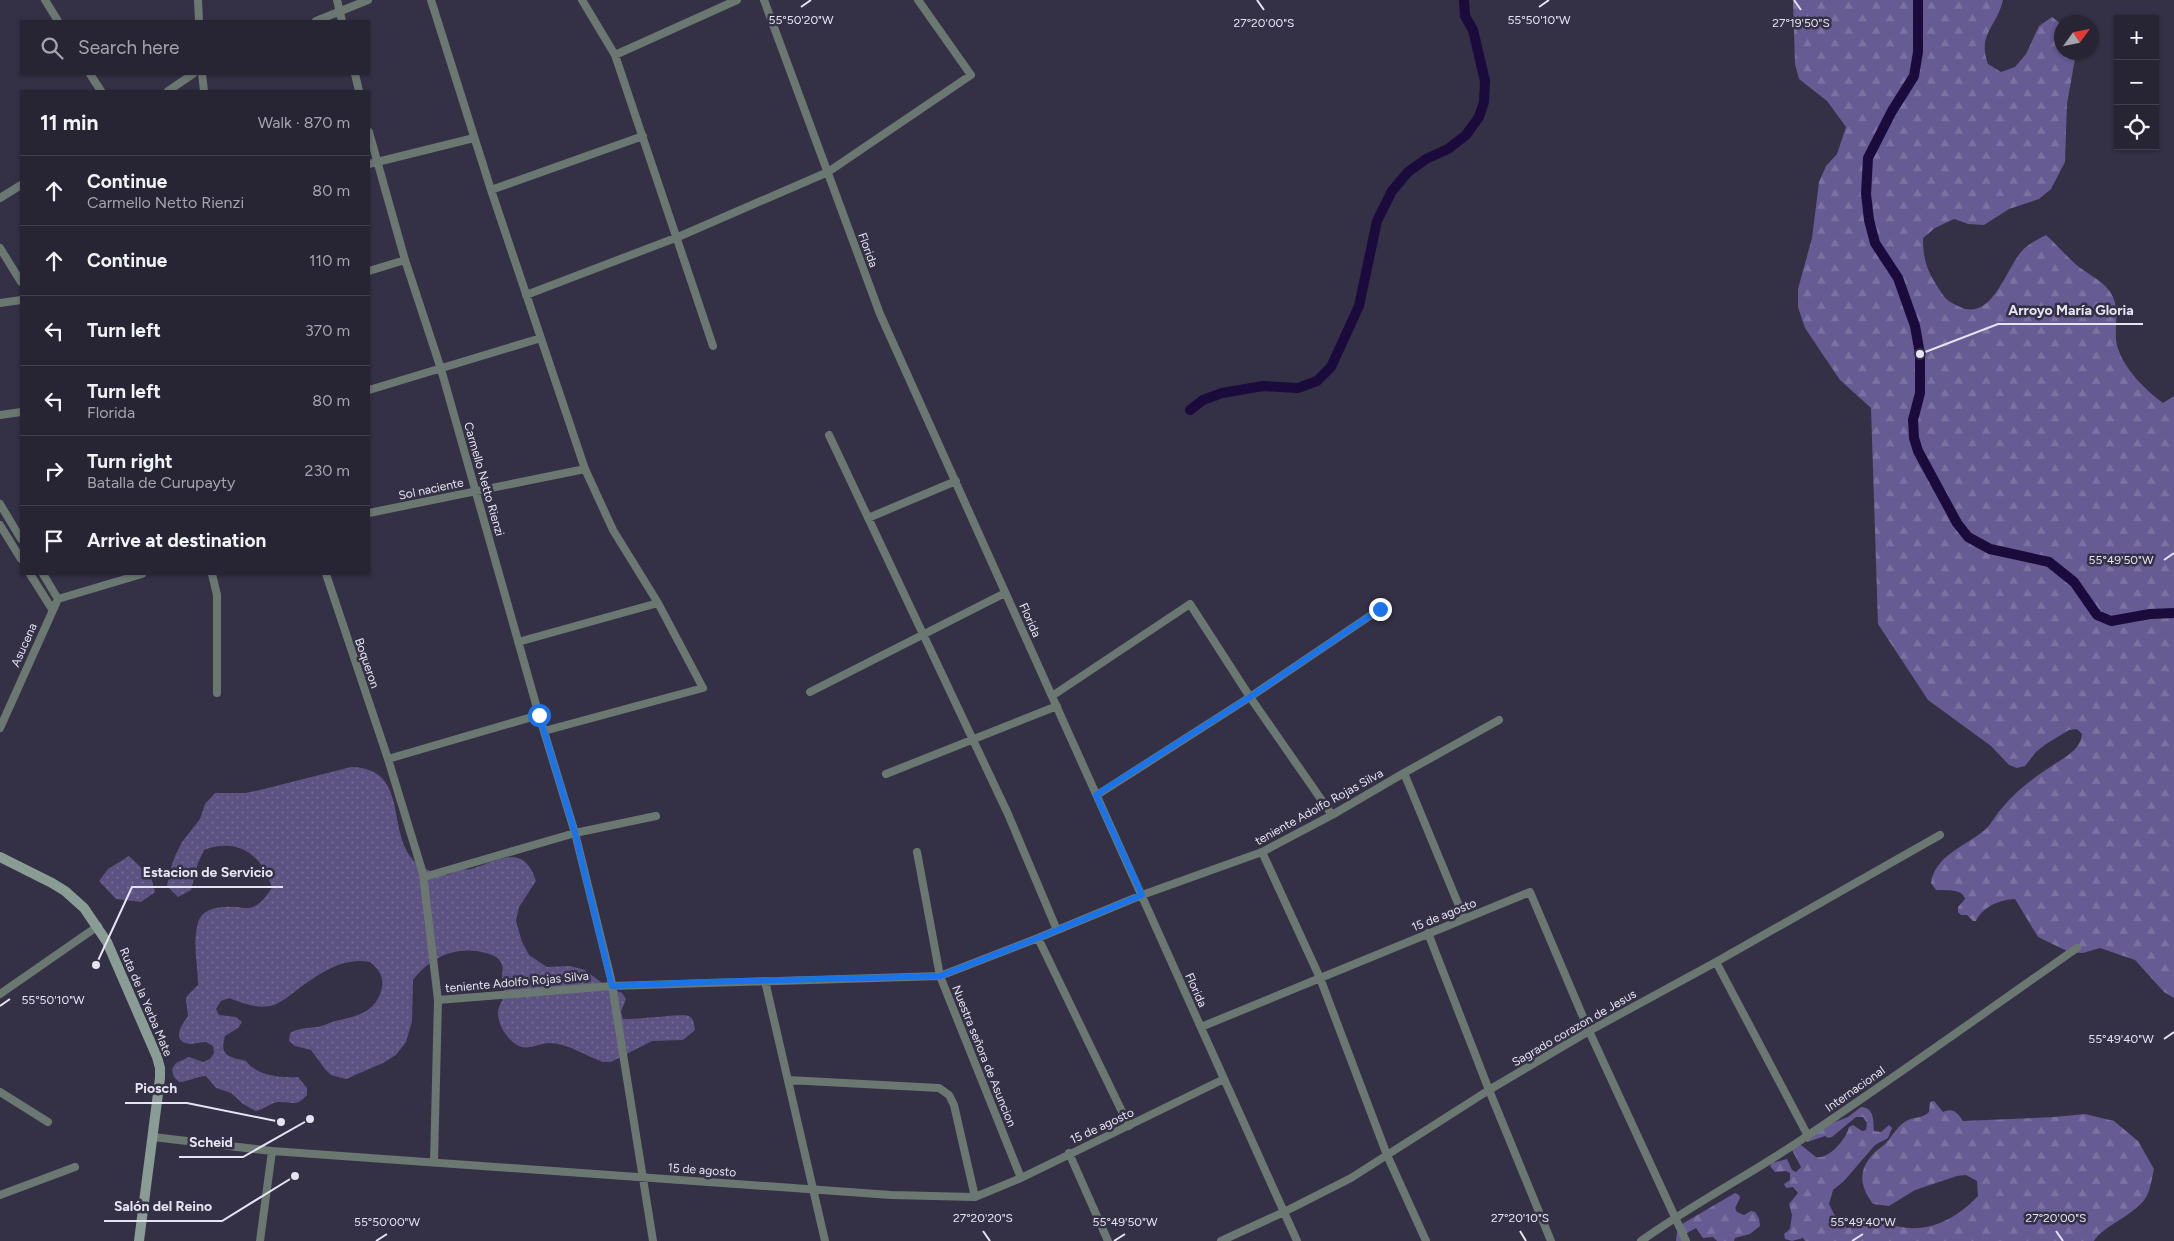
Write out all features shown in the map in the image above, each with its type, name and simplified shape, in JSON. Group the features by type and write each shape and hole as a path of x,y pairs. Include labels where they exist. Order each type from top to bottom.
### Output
{"main road":[{"name":"Ruta de la Yerba Mate","path":"0,857 65,891 84,908 98,926 107,942 160,1068 139,1241"}],"street":[{"path":"46,0 57,20"},
{"path":"198,0 199,20"},
{"path":"337,0 342,20"},
{"path":"319,20 368,0"},
{"path":"431,0 491,190 585,468 613,530 658,603 703,688 544,731"},
{"path":"582,0 615,55 678,236 713,346"},
{"path":"615,55 737,0"},
{"name":"Florida","path":"764,0 880,314 1297,1241"},
{"path":"526,295 678,236 828,172 970,75 918,0"},
{"path":"91,75 100,90"},
{"path":"169,90 192,75"},
{"path":"202,75 204,90"},
{"path":"355,75 359,90"},
{"path":"491,190 643,136"},
{"path":"372,163 474,138"},
{"name":"Carmello Netto Rienzi","path":"370,142 372,163 406,260 440,369 539,715 575,833 612,986 653,1241"},
{"path":"0,198 20,186"},
{"path":"0,248 20,280"},
{"path":"370,271 406,260"},
{"path":"0,303 20,300"},
{"path":"370,390 541,338"},
{"path":"0,415 20,412"},
{"path":"829,435 1008,814 1057,930"},
{"name":"Sol naciente","path":"370,513 585,468"},
{"path":"868,518 956,481"},
{"path":"0,504 20,537"},
{"path":"0,525 20,557"},
{"path":"31,575 52,609"},
{"path":"44,575 58,599 139,575"},
{"path":"212,575 217,595 217,693"},
{"name":"Boqueron","path":"326,575 388,759 423,874 438,1000 434,1162"},
{"path":"810,692 1005,593"},
{"name":"Asucena","path":"0,728 58,599"},
{"path":"518,642 658,603"},
{"path":"1052,696 1190,604 1250,697 1332,815"},
{"path":"1096,795 1250,697 1380,609"},
{"path":"886,774 1057,706"},
{"path":"388,759 539,715"},
{"name":"teniente Adolfo Rojas Silva","path":"438,1000 612,986 940,976 1142,895 1262,852 1332,815 1499,720"},
{"path":"1404,773 1464,918"},
{"path":"423,874 424,877 575,833 656,816"},
{"name":"Sagrado corazon de Jesus","path":"1221,1241 1351,1178 1489,1090 1589,1031 1716,962 1940,835"},
{"name":"Nuestra señora de Asuncion","path":"917,852 940,976 1020,1178"},
{"path":"1262,852 1320,978 1387,1155 1426,1241"},
{"name":"15 de agosto","path":"1201,1027 1530,892 1589,1031"},
{"path":"0,994 98,926"},
{"path":"1428,933 1489,1090 1551,1241"},
{"path":"1038,938 1129,1126"},
{"name":"Internacional","path":"1641,1241 1674,1218 1808,1136 2077,948"},
{"path":"1716,962 1808,1136"},
{"path":"764,981 826,1241"},
{"path":"1589,1031 1686,1241"},
{"name":"15 de agosto","path":"153,1137 272,1151 813,1190 975,1198 1224,1079"},
{"path":"788,1080 939,1088 949,1095 954,1105 975,1198"},
{"path":"0,1092 48,1122"},
{"path":"260,1241 272,1151"},
{"path":"1069,1153 1108,1241"},
{"path":"0,1195 75,1167"}],"green space":[{"path":"1793,0 2003,0 1986,38 1985,54 1988,64 2001,72 2015,67 2026,54 2039,26 2052,17 2054,19 2054,60 2075,60 2067,104 2065,162 2051,189 2039,199 2009,209 1984,225 1968,224 1954,219 1935,228 1923,238 1923,247 1928,268 1943,295 1952,303 1970,310 1980,308 1988,301 1996,292 2021,252 2030,244 2046,235 2079,267 2103,284 2110,292 2116,307 2116,339 2118,348 2133,375 2163,403 2174,396 2174,998 2164,992 2135,960 2100,948 2083,953 2069,952 2038,937 2015,899 1992,905 1983,911 1976,921 1973,921 1967,915 1961,915 1958,912 1958,907 1965,899 1961,893 1936,890 1931,883 1938,865 1945,858 1986,829 2000,810 2023,787 2073,751 2080,742 2082,734 2077,729 2069,730 2036,752 2025,766 2017,768 2009,765 1991,746 1928,700 1878,624 1871,408 1840,380 1805,328 1798,307 1798,289 1812,238 1819,182 1826,166 1837,154 1846,127 1827,101 1799,79 1795,64"},
{"path":"1934,1101 1943,1112 1950,1110 1955,1112 1963,1121 2085,1114 2114,1121 2138,1141 2154,1169 2147,1196 2140,1205 2104,1231 2094,1241 1805,1241 1803,1238 1792,1241 1785,1239 1784,1234 1790,1229 1792,1215 1789,1204 1798,1193 1793,1187 1786,1188 1784,1184 1790,1180 1790,1173 1786,1171 1775,1172 1770,1166 1772,1163 1787,1159 1792,1170 1796,1172 1801,1167 1792,1150 1794,1148 1801,1145 1816,1157 1821,1157 1832,1152 1837,1147 1848,1132 1849,1127 1853,1125 1862,1131 1866,1130 1867,1123 1863,1117 1856,1117 1832,1137 1828,1138 1825,1136 1807,1142 1806,1139 1817,1129 1848,1117 1861,1107 1871,1112 1874,1131 1881,1132 1889,1125 1892,1128 1888,1138 1875,1145 1844,1181 1833,1190 1829,1204 1836,1218 1847,1228 1870,1224 1886,1224 1909,1228 1929,1227 1947,1220 1971,1203 1978,1196 1977,1181 1966,1175 1957,1176 1915,1190 1889,1206 1873,1204 1865,1191 1862,1178 1863,1172 1874,1153 1886,1143 1904,1122 1929,1112 1930,1102"},
{"path":"1735,1193 1740,1198 1735,1208 1737,1212 1744,1215 1751,1211 1755,1212 1759,1218 1760,1226 1750,1234 1735,1238 1734,1241 1717,1241 1713,1237 1703,1238 1696,1228 1687,1233 1687,1241 1676,1241 1677,1231 1682,1224"}],"shaded area":[{"path":"351,767 371,771 384,780 391,793 403,843 411,857 424,868 446,875 458,870 471,869 509,857 525,862 531,869 536,881 519,907 516,921 522,942 529,955 547,967 570,966 585,970 606,986 622,993 626,999 621,1012 623,1019 685,1015 689,1016 694,1022 695,1030 683,1040 652,1041 611,1062 603,1062 557,1044 545,1043 527,1047 518,1046 510,1040 499,1022 498,1012 504,990 500,961 495,956 486,953 475,951 454,952 436,959 413,980 412,1021 406,1042 396,1055 383,1063 346,1079 331,1075 311,1050 295,1046 289,1041 290,1033 293,1031 319,1027 356,1016 374,1004 382,986 382,978 379,971 370,962 350,962 340,964 322,973 274,1005 262,1007 245,1004 229,998 221,1001 216,1009 219,1015 236,1017 242,1022 238,1028 225,1036 223,1048 225,1052 230,1057 246,1061 256,1070 263,1073 284,1077 298,1077 307,1088 307,1095 300,1101 297,1103 278,1102 256,1111 243,1104 231,1093 216,1088 206,1076 179,1082 174,1077 172,1069 176,1063 189,1057 203,1062 210,1059 214,1053 213,1046 206,1042 184,1043 180,1040 179,1036 183,1023 188,1016 186,998 198,985 195,939 200,918 208,911 220,907 246,908 256,906 272,888 262,866 247,852 228,846 216,847 204,850 198,863 191,890 178,897 167,886 175,856 182,842 200,819 205,804 215,793 245,793"},
{"path":"129,856 151,877 155,892 141,902 116,899 99,881 108,869"}],"waterway":[{"path":"1190,410 1203,400 1222,393 1263,386 1298,388 1317,381 1331,367 1359,306 1377,221 1392,191 1408,172 1426,159 1448,149 1466,135 1479,117 1484,102 1485,81 1473,30 1465,16 1464,0"},
{"path":"1918,0 1918,52 1914,76 1892,111 1868,158 1866,194 1869,220 1875,243 1898,278 1915,326 1920,354 1920,393 1913,420 1914,438 1918,451 1957,523 1968,537 1990,549 2049,562 2074,582 2097,615 2111,621 2150,614 2174,613"}],"place":[{"name":"Arroyo María Gloria","path":"1920,354"},
{"name":"Estacion de Servicio","path":"96,965"},
{"name":"Scheid","path":"310,1119"},
{"name":"Piosch","path":"281,1122"},
{"name":"Salón del Reino","path":"295,1176"}],"route":[{"path":"539,715 575,833 612,986 940,976 1142,895 1096,795 1250,697 1380,609"}]}
